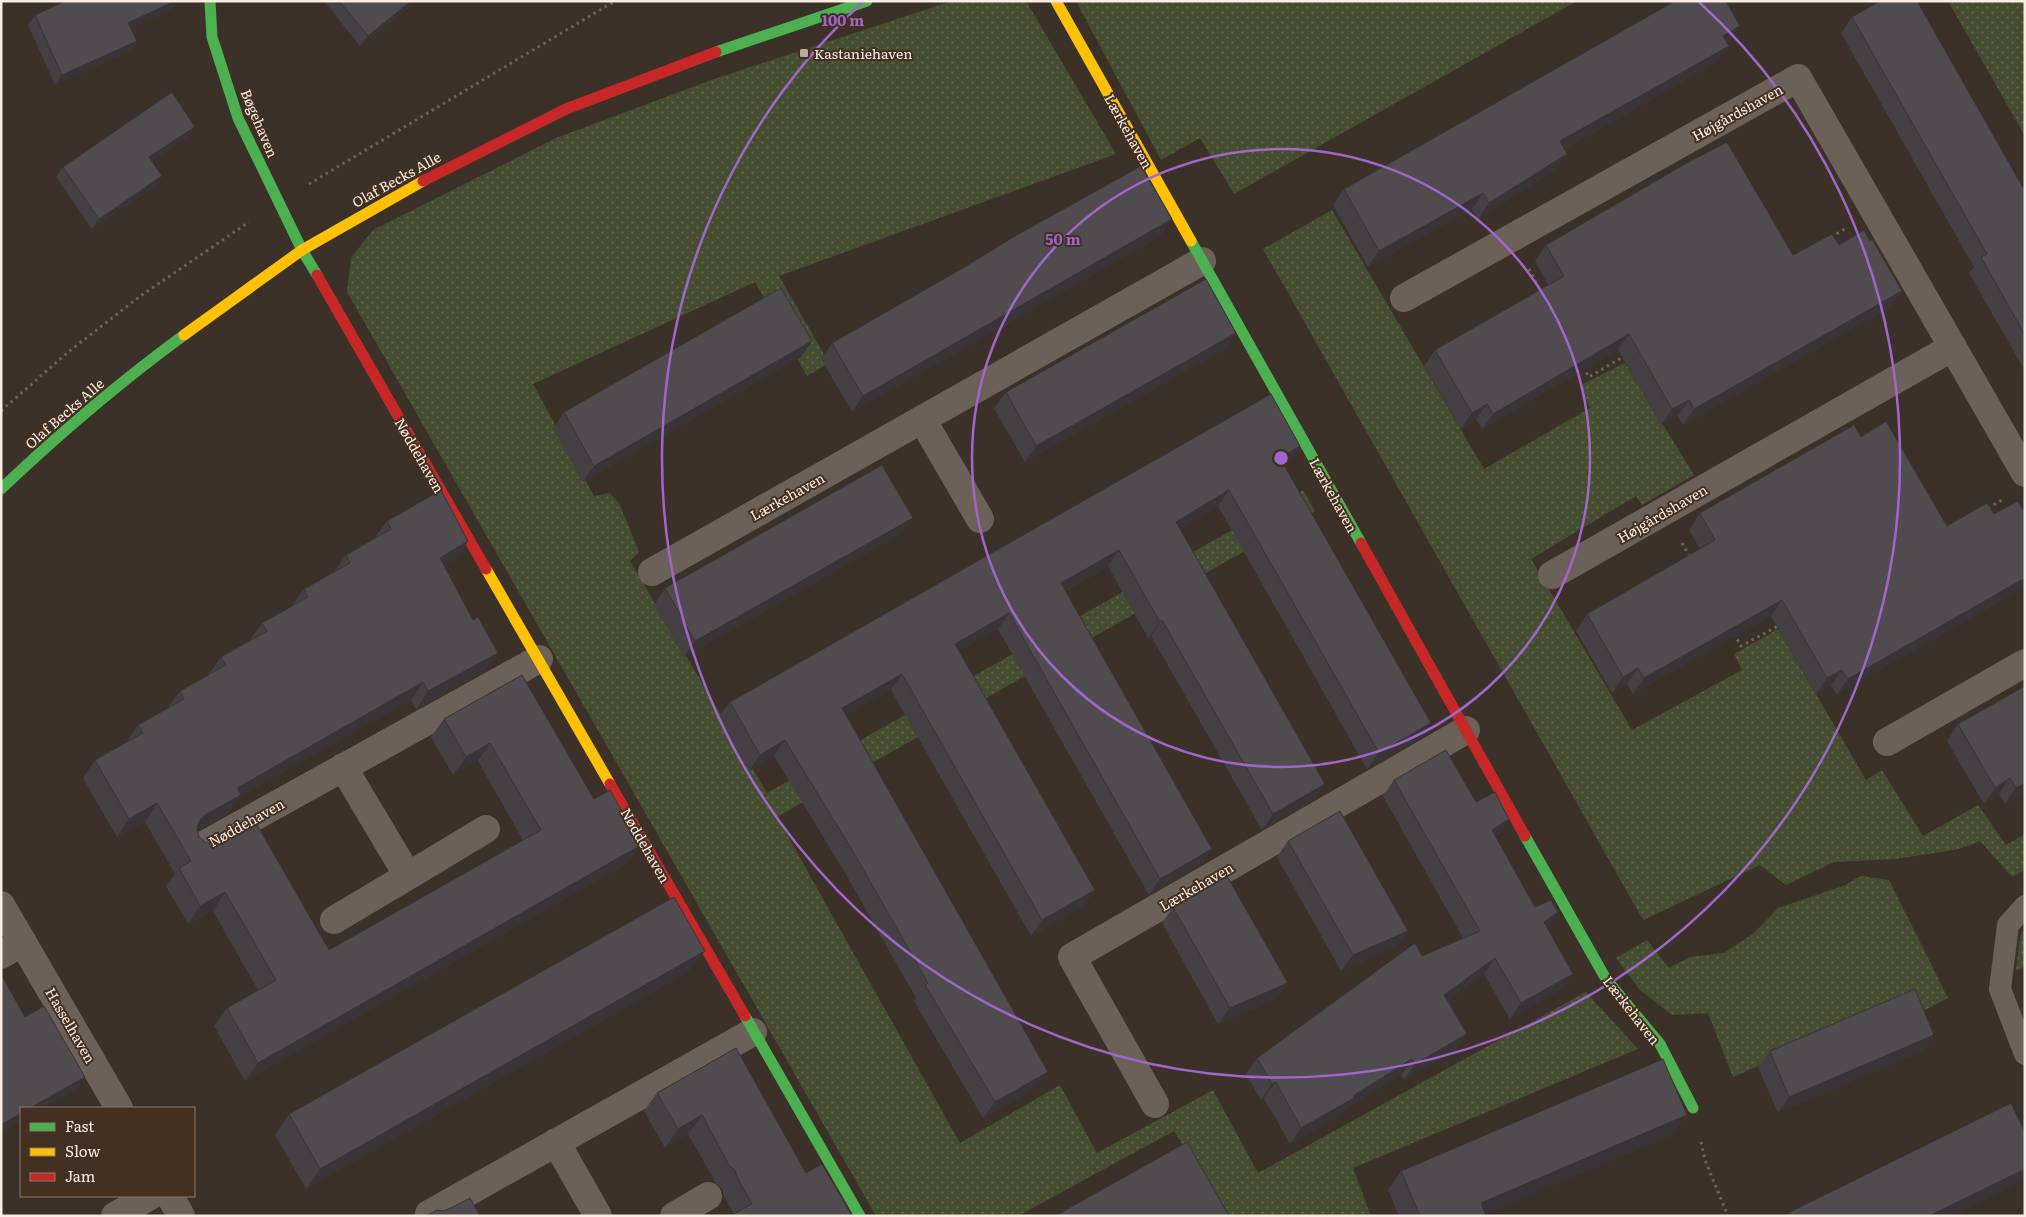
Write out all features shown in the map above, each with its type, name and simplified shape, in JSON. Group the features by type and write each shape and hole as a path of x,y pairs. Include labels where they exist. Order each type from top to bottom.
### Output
{"street":[{"name":"Bøgehaven","path":"210,1 212,36 238,118 280,201 302,250"},
{"name":"Olaf Becks Alle","path":"1,489 44,448 150,360 302,250 440,171 566,109 689,61 867,1"},
{"name":"Lærkehaven","path":"1056,1 1606,979 1660,1044 1693,1108"},
{"name":"Højgårdshaven","path":"1404,298 1798,78 2025,473"},
{"name":"Nøddehaven","path":"302,250 860,1216"},
{"name":"Lærkehaven","path":"652,572 1202,261"},
{"name":"Højgårdshaven","path":"1552,575 1953,347"},
{"path":"922,419 980,520"},
{"name":"Nøddehaven","path":"200,847 539,659"},
{"path":"1886,742 2025,663"},
{"name":"Lærkehaven","path":"1155,1104 1072,957 1466,730"},
{"path":"343,767 408,876"},
{"path":"334,920 486,829"},
{"name":"Hasselhaven","path":"1,905 12,949 118,1107"},
{"path":"428,1214 753,1032"},
{"path":"556,1142 598,1216"},
{"path":"674,1216 708,1196"},
{"path":"115,1216 148,1197"},
{"path":"171,1197 181,1216"}],"lane":[{"path":"2025,906 2008,925 2000,989 2025,1054"}],"path":[{"path":"1822,242 1874,212"},
{"path":"1511,238 1545,298"},
{"path":"1579,359 1589,377 1632,352"},
{"path":"1982,511 2008,497"},
{"path":"1664,512 1693,562"},
{"path":"1732,630 1741,646 1784,622"},
{"path":"1693,1108 1705,1160 1728,1216"}],"green space":[{"path":"952,1 1026,1 1116,154 779,276 829,363 807,376 755,282 533,384 594,496 610,493 620,505 639,552 630,561 767,793 1303,490 1315,511 777,817 960,1143 1060,1085 1097,1153 1213,1090 1258,1173 1586,992 1638,1049 1353,1168 1371,1216 1229,1216 1174,1131 1018,1216 876,1216 347,292 351,258 373,230 556,138 714,79"},
{"path":"1079,1 1577,1 1234,194 1200,138 1161,160 1078,5"},
{"path":"1948,1 2025,1 2025,136"},
{"path":"1332,210 1484,469 1590,408 1579,386 1625,363 1694,475 1642,505 1636,496 1531,559 1632,730 1742,670 1734,654 1778,629 1866,780 1882,770 1923,836 1978,805 2006,845 2025,834 2025,870 2012,877 1980,841 1959,849 1896,859 1834,862 1786,885 1760,865 1643,920 1263,249"},
{"path":"1861,876 1889,880 1948,998 1910,1018 1902,1002 1733,1077 1708,1013 1672,1015 1640,990 1616,958 1647,940 1669,968 1690,957 1724,953 1754,933 1778,908 1843,886"},
{"path":"2025,929 2025,966 2016,971 2020,936"}],"building":[{"path":"65,1 175,1 128,23 137,41 62,75 35,15"},
{"path":"339,1 411,1 368,36"},
{"path":"1675,1 1726,1 1740,26 1723,36 1729,46 1560,141 1567,154 1489,203 1483,193 1379,251 1344,189"},
{"path":"1880,1 1917,1 2025,191 2025,335 1981,257 1987,254 1852,17"},
{"path":"172,92 195,127 149,157 162,176 99,219 63,167"},
{"path":"1727,142 1793,255 1832,234 1839,245 1864,230 1870,241 1872,239 1902,291 1694,409 1689,400 1672,409 1629,334 1493,414 1487,404 1472,413 1435,350 1564,276 1546,245 1685,164"},
{"path":"1141,166 1172,219 863,396 832,343 1015,236"},
{"path":"1206,279 1236,333 1036,446 1006,392"},
{"path":"781,288 812,341 594,466 564,412"},
{"path":"1271,394 1300,446 1280,458 1431,723 1379,753 1229,490 1176,522 1325,784 1273,814 1162,620 1160,622 1119,550 1061,583 1212,849 1160,879 1009,613 955,644 1095,890 1042,920 902,674 842,708 1048,1072 995,1102 925,985 928,983 855,855 785,740 760,755 730,702"},
{"path":"1886,421 1947,526 1987,503 1994,514 2018,501 2023,510 2025,509 2025,578 1848,679 1842,670 1827,678 1782,600 1644,678 1638,668 1623,677 1587,614 1715,540 1700,513 1854,425 1861,437"},
{"path":"882,465 913,518 695,641 665,588"},
{"path":"441,490 468,541 440,558 473,620 478,617 498,653 428,691 423,682 237,788 241,795 205,815 200,820 197,828 199,837 205,842 212,844 220,843 256,823 329,950 541,830 490,743 466,757 444,719 522,675 594,799 610,790 641,845 258,1063 227,1008 276,980 225,892 200,906 179,868 191,861 157,803 129,819 95,760 143,733 138,725 184,699 180,691 226,665 221,657 267,631 262,623 308,597 304,589 350,563 346,555 391,529 387,521"},
{"path":"2025,686 2025,783 2016,788 2010,778 1995,788 1958,724"},
{"path":"1446,750 1476,802 1495,792 1509,819 1492,830 1535,907 1551,900 1558,912 1544,922 1573,974 1521,1003 1495,958 1444,995 1467,1034 1415,1064 1412,1059 1353,1096 1354,1098 1301,1128 1276,1082 1272,1084 1257,1058 1415,943 1422,956 1480,931 1394,780"},
{"path":"1340,811 1408,931 1353,955 1288,841"},
{"path":"1227,876 1288,983 1230,1008 1173,907"},
{"path":"674,897 705,951 320,1169 289,1114"},
{"path":"1,974 25,1017 44,1006 85,1077 32,1107 20,1107 20,1114 1,1125"},
{"path":"1915,989 1934,1035 1789,1097 1770,1051"},
{"path":"736,1048 806,1173 822,1164 852,1216 730,1216 752,1204 735,1170 729,1165 702,1115 678,1129 657,1093"},
{"path":"1663,1059 1687,1115 1481,1203 1486,1216 1420,1216 1401,1171"},
{"path":"2011,1103 2025,1132 2025,1169 1929,1216 1792,1216 1790,1212"},
{"path":"1187,1142 1229,1216 1055,1216"},
{"path":"470,1198 480,1216 426,1216 437,1210 449,1209"}],"traffic: fast":[{"path":"210,1 212,37 238,118 302,250 317,275"},
{"path":"716,52 867,1"},
{"path":"1191,241 1361,543"},
{"path":"1,489 90,409 184,335"},
{"path":"1525,836 1606,979 1660,1044 1693,1108"},
{"path":"745,1016 860,1216"}],"traffic: slow":[{"path":"1056,1 1191,241"},
{"path":"184,335 302,250 423,181"},
{"path":"486,569 610,784"}],"traffic: jam":[{"path":"423,181 566,109 716,52"},
{"path":"317,275 486,569"},
{"path":"1361,543 1525,836"},
{"path":"610,784 745,1016"}],"place":[{"name":"Kastaniehaven","path":"804,53"}]}
